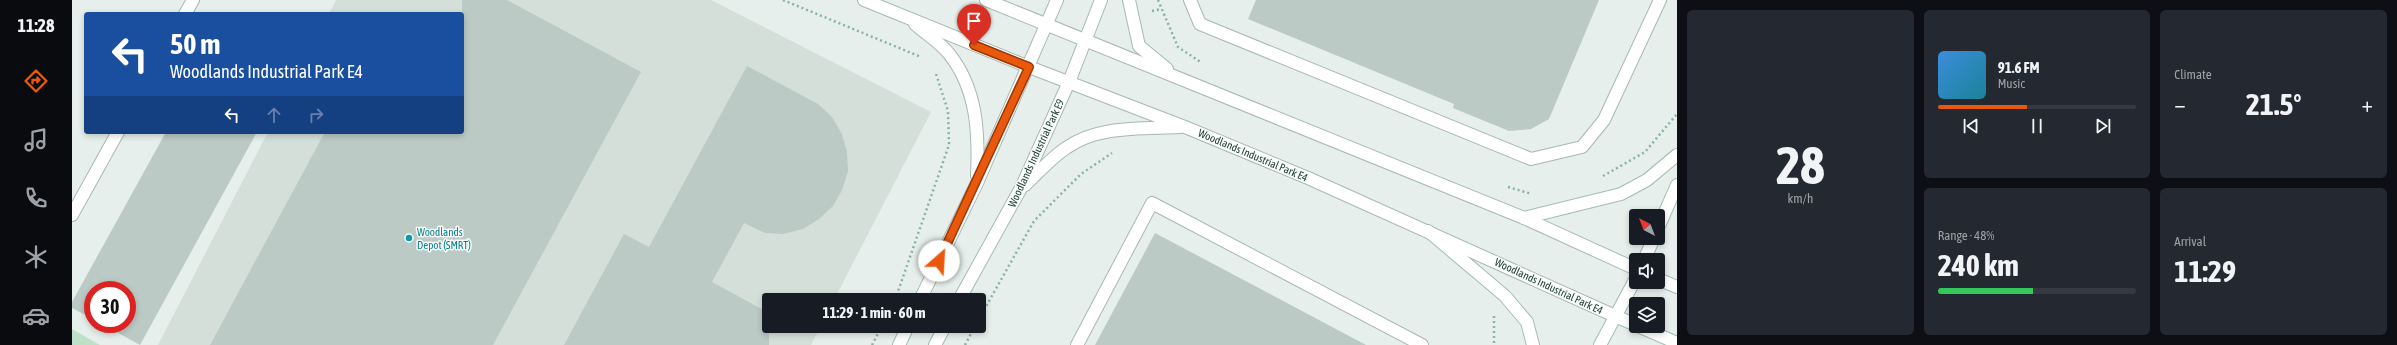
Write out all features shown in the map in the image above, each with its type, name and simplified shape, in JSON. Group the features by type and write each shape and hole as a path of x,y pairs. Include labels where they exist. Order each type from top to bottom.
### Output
{"street":[{"path":"186,12 193,0"},
{"name":"Woodlands Industrial Park E4","path":"864,0 1029,67 1186,127 1428,230 1629,322"},
{"path":"986,0 1524,218 1629,266"},
{"path":"923,293 977,183 1048,24 1057,0"},
{"name":"Woodlands Industrial Park E9","path":"963,293 1021,188 1069,82 1101,0"},
{"path":"1129,0 1139,46 1175,76"},
{"path":"1190,0 1200,24 1531,159 1582,147 1604,120 1660,0"},
{"path":"907,18 950,54 968,84 976,117 977,183"},
{"path":"1021,188 1065,148 1076,141 1113,130 1186,127"},
{"path":"72,215 117,134"},
{"path":"1524,218 1622,194 1647,180 1677,155"},
{"path":"1665,212 1677,185"},
{"path":"1077,345 1152,203 1422,345"},
{"path":"1428,230 1505,296 1527,322 1533,345"},
{"path":"1665,282 1677,287"},
{"path":"1600,345 1630,289"},
{"path":"899,345 905,333"},
{"path":"936,345 942,333"},
{"name":"Woodlands Industrial Park E4","path":"1654,333 1676,342"}],"path":[{"path":"783,0 925,59"},
{"path":"897,293 949,145 948,111 934,69"},
{"path":"986,307 1034,221 1080,174 1119,149"},
{"path":"1490,311 1494,316 1494,345"},
{"path":"872,345 878,333"},
{"path":"965,345 971,333"}],"shaded area":[{"path":"336,0 711,0 931,112 838,293 762,293 762,333 817,333 811,345 158,345 267,134 464,134 464,12 330,12"}],"green space":[{"path":"72,329 100,345 72,345"}],"building":[{"name":"Woodlands Depot (SMRT)","path":"462,0 507,0 641,72 493,345 210,345 324,134 464,134 464,12 462,12"},
{"path":"1256,0 1599,0 1549,119 1531,129 1509,131 1453,108 1454,104 1248,19"},
{"path":"747,66 818,104 832,117 842,134 847,152 848,171 842,190 833,206 819,219 803,229 783,234 765,233 744,223 712,282 762,309 762,333 769,333 769,345 564,345 624,234 649,247"},
{"path":"165,134 256,134 140,345 118,333 136,333 136,281 84,281 84,314 72,308 72,302"},
{"path":"1155,233 1366,345 1095,345"}],"place":[{"name":"Woodlands Depot (SMRT)","path":"409,238"}],"route":[{"path":"939,261 977,183 1029,67 974,45"}]}
